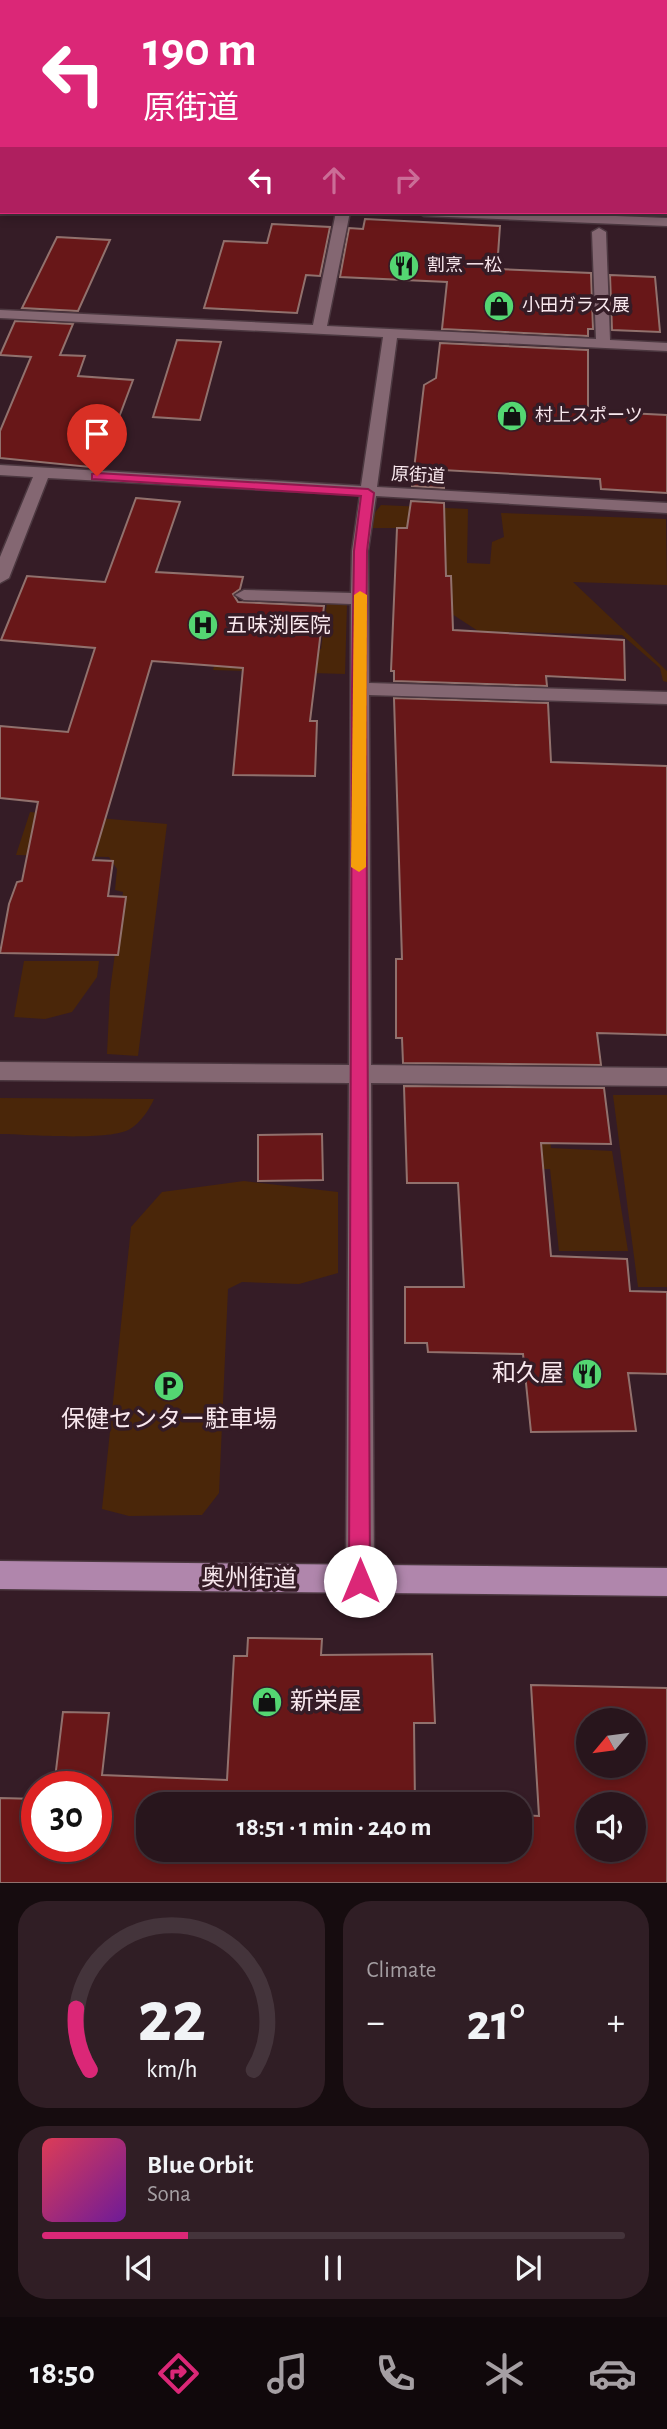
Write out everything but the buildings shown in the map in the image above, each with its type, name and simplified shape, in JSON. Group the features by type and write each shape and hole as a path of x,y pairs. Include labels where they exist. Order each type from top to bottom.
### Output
{"main road":[{"name":"奥州街道","path":"0,1575 360,1581 667,1582"}],"street":[{"path":"318,329 343,214"},
{"path":"473,214 667,222"},
{"path":"599,232 603,343"},
{"path":"0,314 667,346"},
{"path":"360,1581 360,551 391,332"},
{"name":"原街道","path":"0,470 667,508"},
{"path":"0,578 43,473"},
{"path":"244,595 360,599"},
{"path":"359,690 667,698"},
{"path":"0,1071 667,1077"}],"shaded area":[{"path":"381,505 468,509 467,563 490,564 492,542 504,537 501,513 666,519 667,585 573,582 667,671 667,682 663,681 660,668 622,635 478,631 452,614 451,577 446,576 445,543 397,542 396,528 371,528 373,515"},
{"path":"327,602 347,604 345,674 213,670 218,652 321,649"},
{"path":"30,812 167,824 138,1056 107,1054 110,991 123,892 115,890 117,869 109,857 16,855"},
{"path":"24,961 99,961 97,977 72,1012 45,1019 14,1017"},
{"path":"613,1095 667,1095 667,1287 638,1287"},
{"path":"0,1098 154,1099 144,1116 130,1129 106,1135 70,1136 0,1134"},
{"path":"546,1098 551,1148 612,1151 628,1251 559,1251 550,1169 509,1169"},
{"path":"244,1181 338,1192 338,1273 299,1284 242,1282 228,1289 219,1493 202,1515 129,1516 102,1509 131,1227 162,1192"}],"slow traffic":[{"path":"359,867 360,595"}],"place":[{"name":"割烹 一松","path":"404,266"},
{"name":"小田ガラス展","path":"499,306"},
{"name":"村上スポーツ","path":"512,416"},
{"name":"五味渕医院","path":"203,625"},
{"name":"和久屋","path":"587,1374"},
{"name":"保健センター駐車場","path":"169,1386"},
{"name":"新栄屋","path":"267,1702"}],"route":[{"path":"97,476 368,493 360,551 360,1581"}]}
